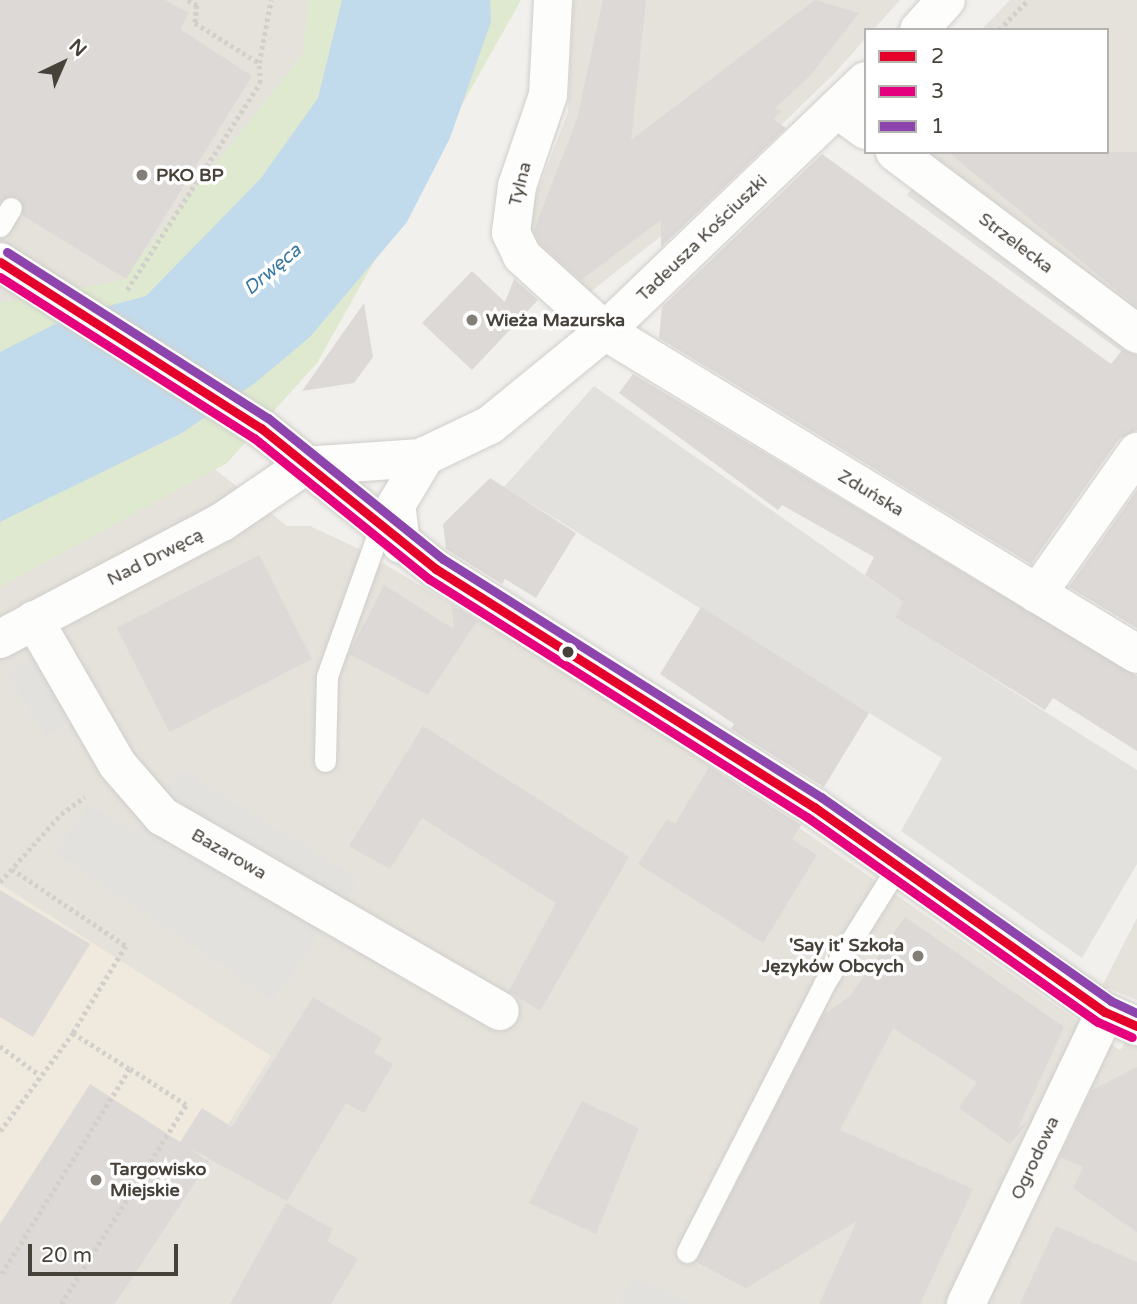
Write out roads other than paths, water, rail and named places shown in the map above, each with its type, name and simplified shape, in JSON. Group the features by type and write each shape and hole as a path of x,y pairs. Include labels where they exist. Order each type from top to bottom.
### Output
{"street":[{"name":"Tylna","path":"553,0 548,95 516,186 511,233 522,256 606,331"},
{"name":"Tadeusza Kościuszki","path":"304,466 426,455 490,425 606,331 851,120 864,86"},
{"name":"Strzelecka","path":"898,154 1137,334"},
{"path":"0,262 75,306 230,409 390,536 898,866 1121,1019"},
{"name":"Zduńska","path":"606,331 1137,654"},
{"path":"1037,594 1137,452"},
{"path":"390,536 396,505 426,455"},
{"name":"Nad Drwęcą","path":"0,639 222,523 304,466"},
{"name":"Bazarowa","path":"34,620 122,770 162,816 500,1011"},
{"name":"Ogrodowa","path":"966,1304 1121,1019"}],"lane":[{"path":"325,761 327,676 390,536"},
{"path":"687,1252 824,984 898,866"}],"water":[{"name":"Drwęca","path":"342,0 490,0 491,22 450,138 407,222 310,337 255,383 182,433 0,522 0,352 71,316 146,296 261,178 318,98"}],"place":[{"name":"PKO BP","path":"142,175"},
{"name":"Wieża Mazurska","path":"472,320"},
{"name":"'Say it' Szkoła Języków Obcych","path":"918,956"},
{"name":"Targowisko Miejskie","path":"96,1180"}]}
